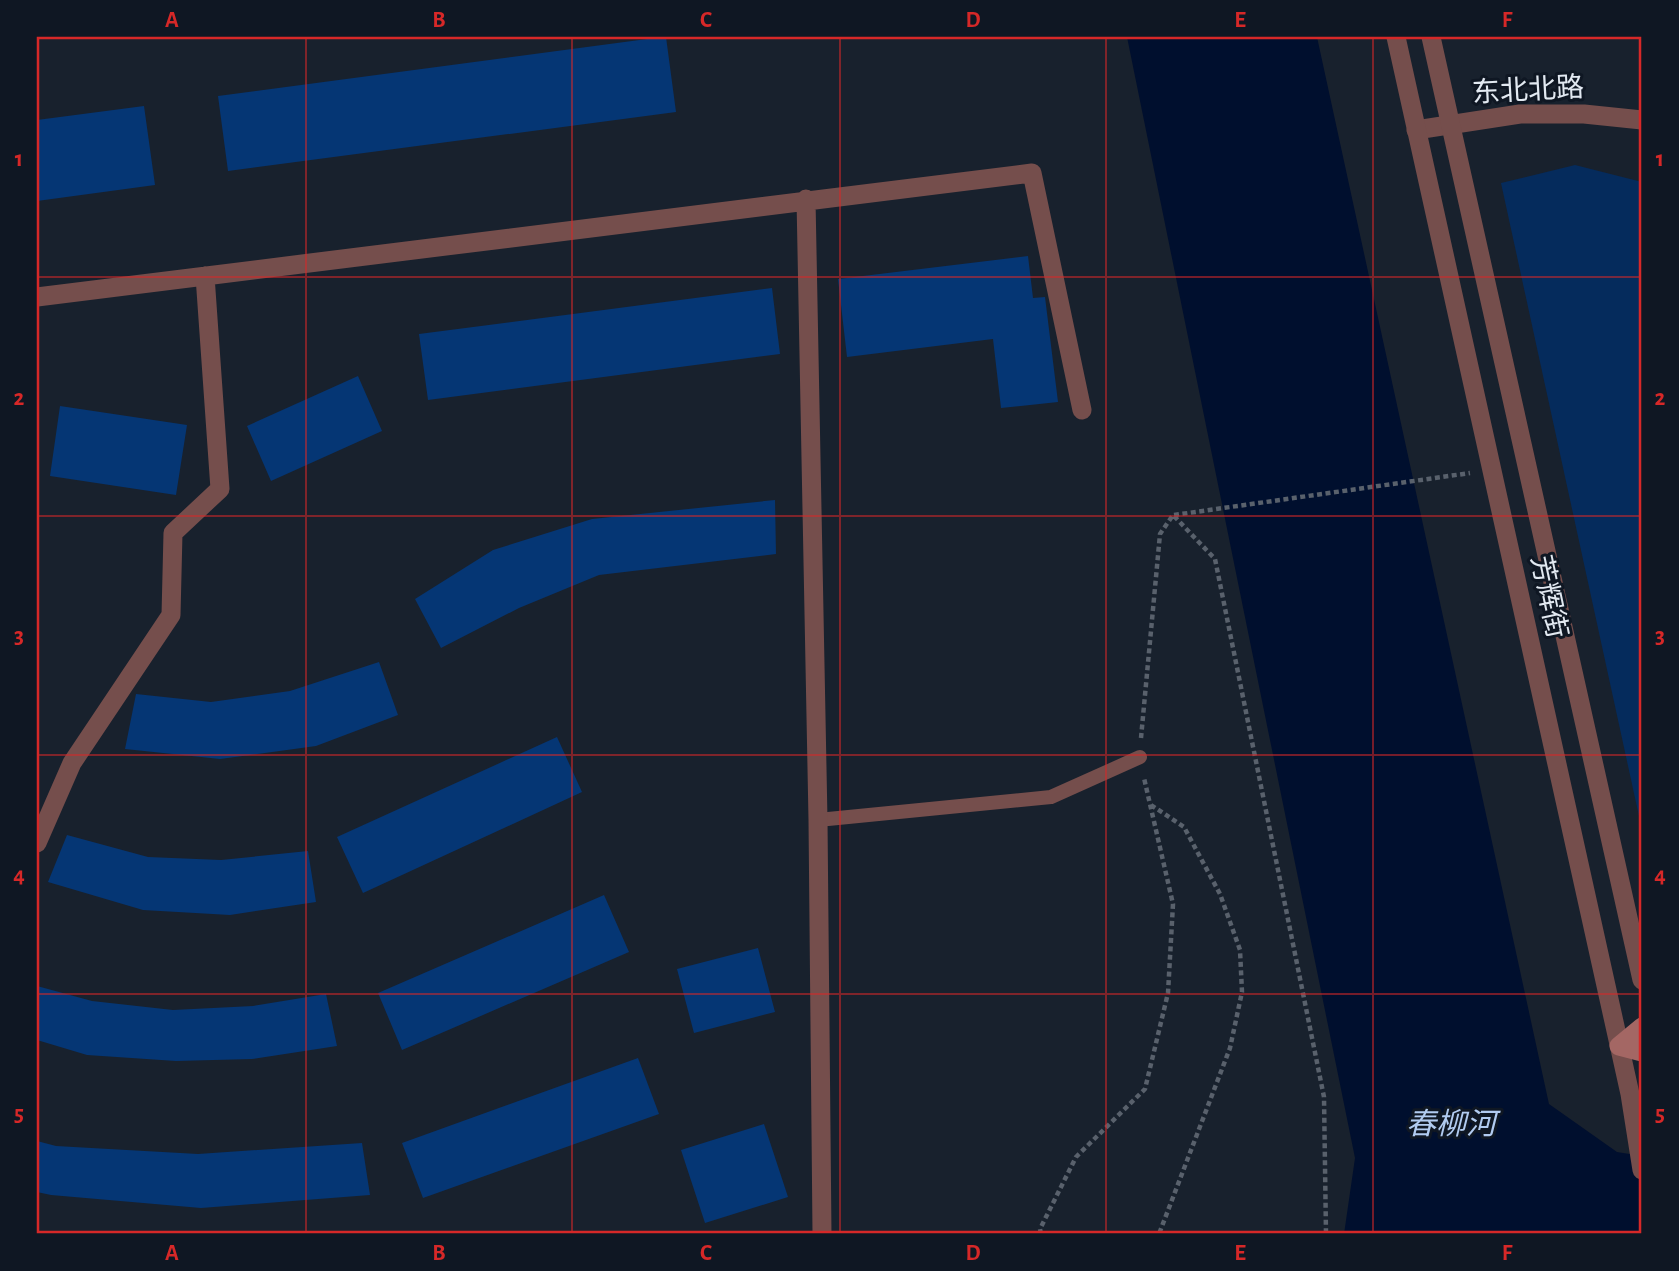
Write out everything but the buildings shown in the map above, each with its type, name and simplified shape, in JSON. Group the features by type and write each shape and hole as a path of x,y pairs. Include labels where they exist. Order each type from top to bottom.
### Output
{"main road":[{"path":"1620,1050 1642,1027"},
{"path":"1620,1050 1642,1052"}],"street":[{"name":"芳辉街","path":"1396,37 1620,1050 1642,1170"},
{"name":"芳辉街","path":"1431,37 1642,980"},
{"name":"东北北路","path":"1416,130 1520,114 1584,114 1642,120"},
{"path":"37,297 806,199 1032,173 1082,410"},
{"path":"806,199 818,820 822,1234"},
{"path":"37,843 72,763 171,615 173,533 220,489 205,276"}],"lane":[{"path":"818,820 1051,797 1140,757"}],"path":[{"path":"1041,1234 1040,1229 1076,1157 1144,1089 1168,993 1173,904 1140,757 1160,534 1173,515 1453,475"},
{"path":"1173,515 1215,559 1324,1097 1326,1234"},
{"path":"1151,805 1184,827 1220,894 1240,950 1242,992 1230,1048 1158,1234"}],"shaded area":[{"path":"1575,165 1642,182 1642,830 1501,183"}],"water":[{"name":"春柳河","path":"1127,37 1317,37 1549,1104 1617,1152 1642,1156 1642,1234 1344,1234 1355,1158"}]}
